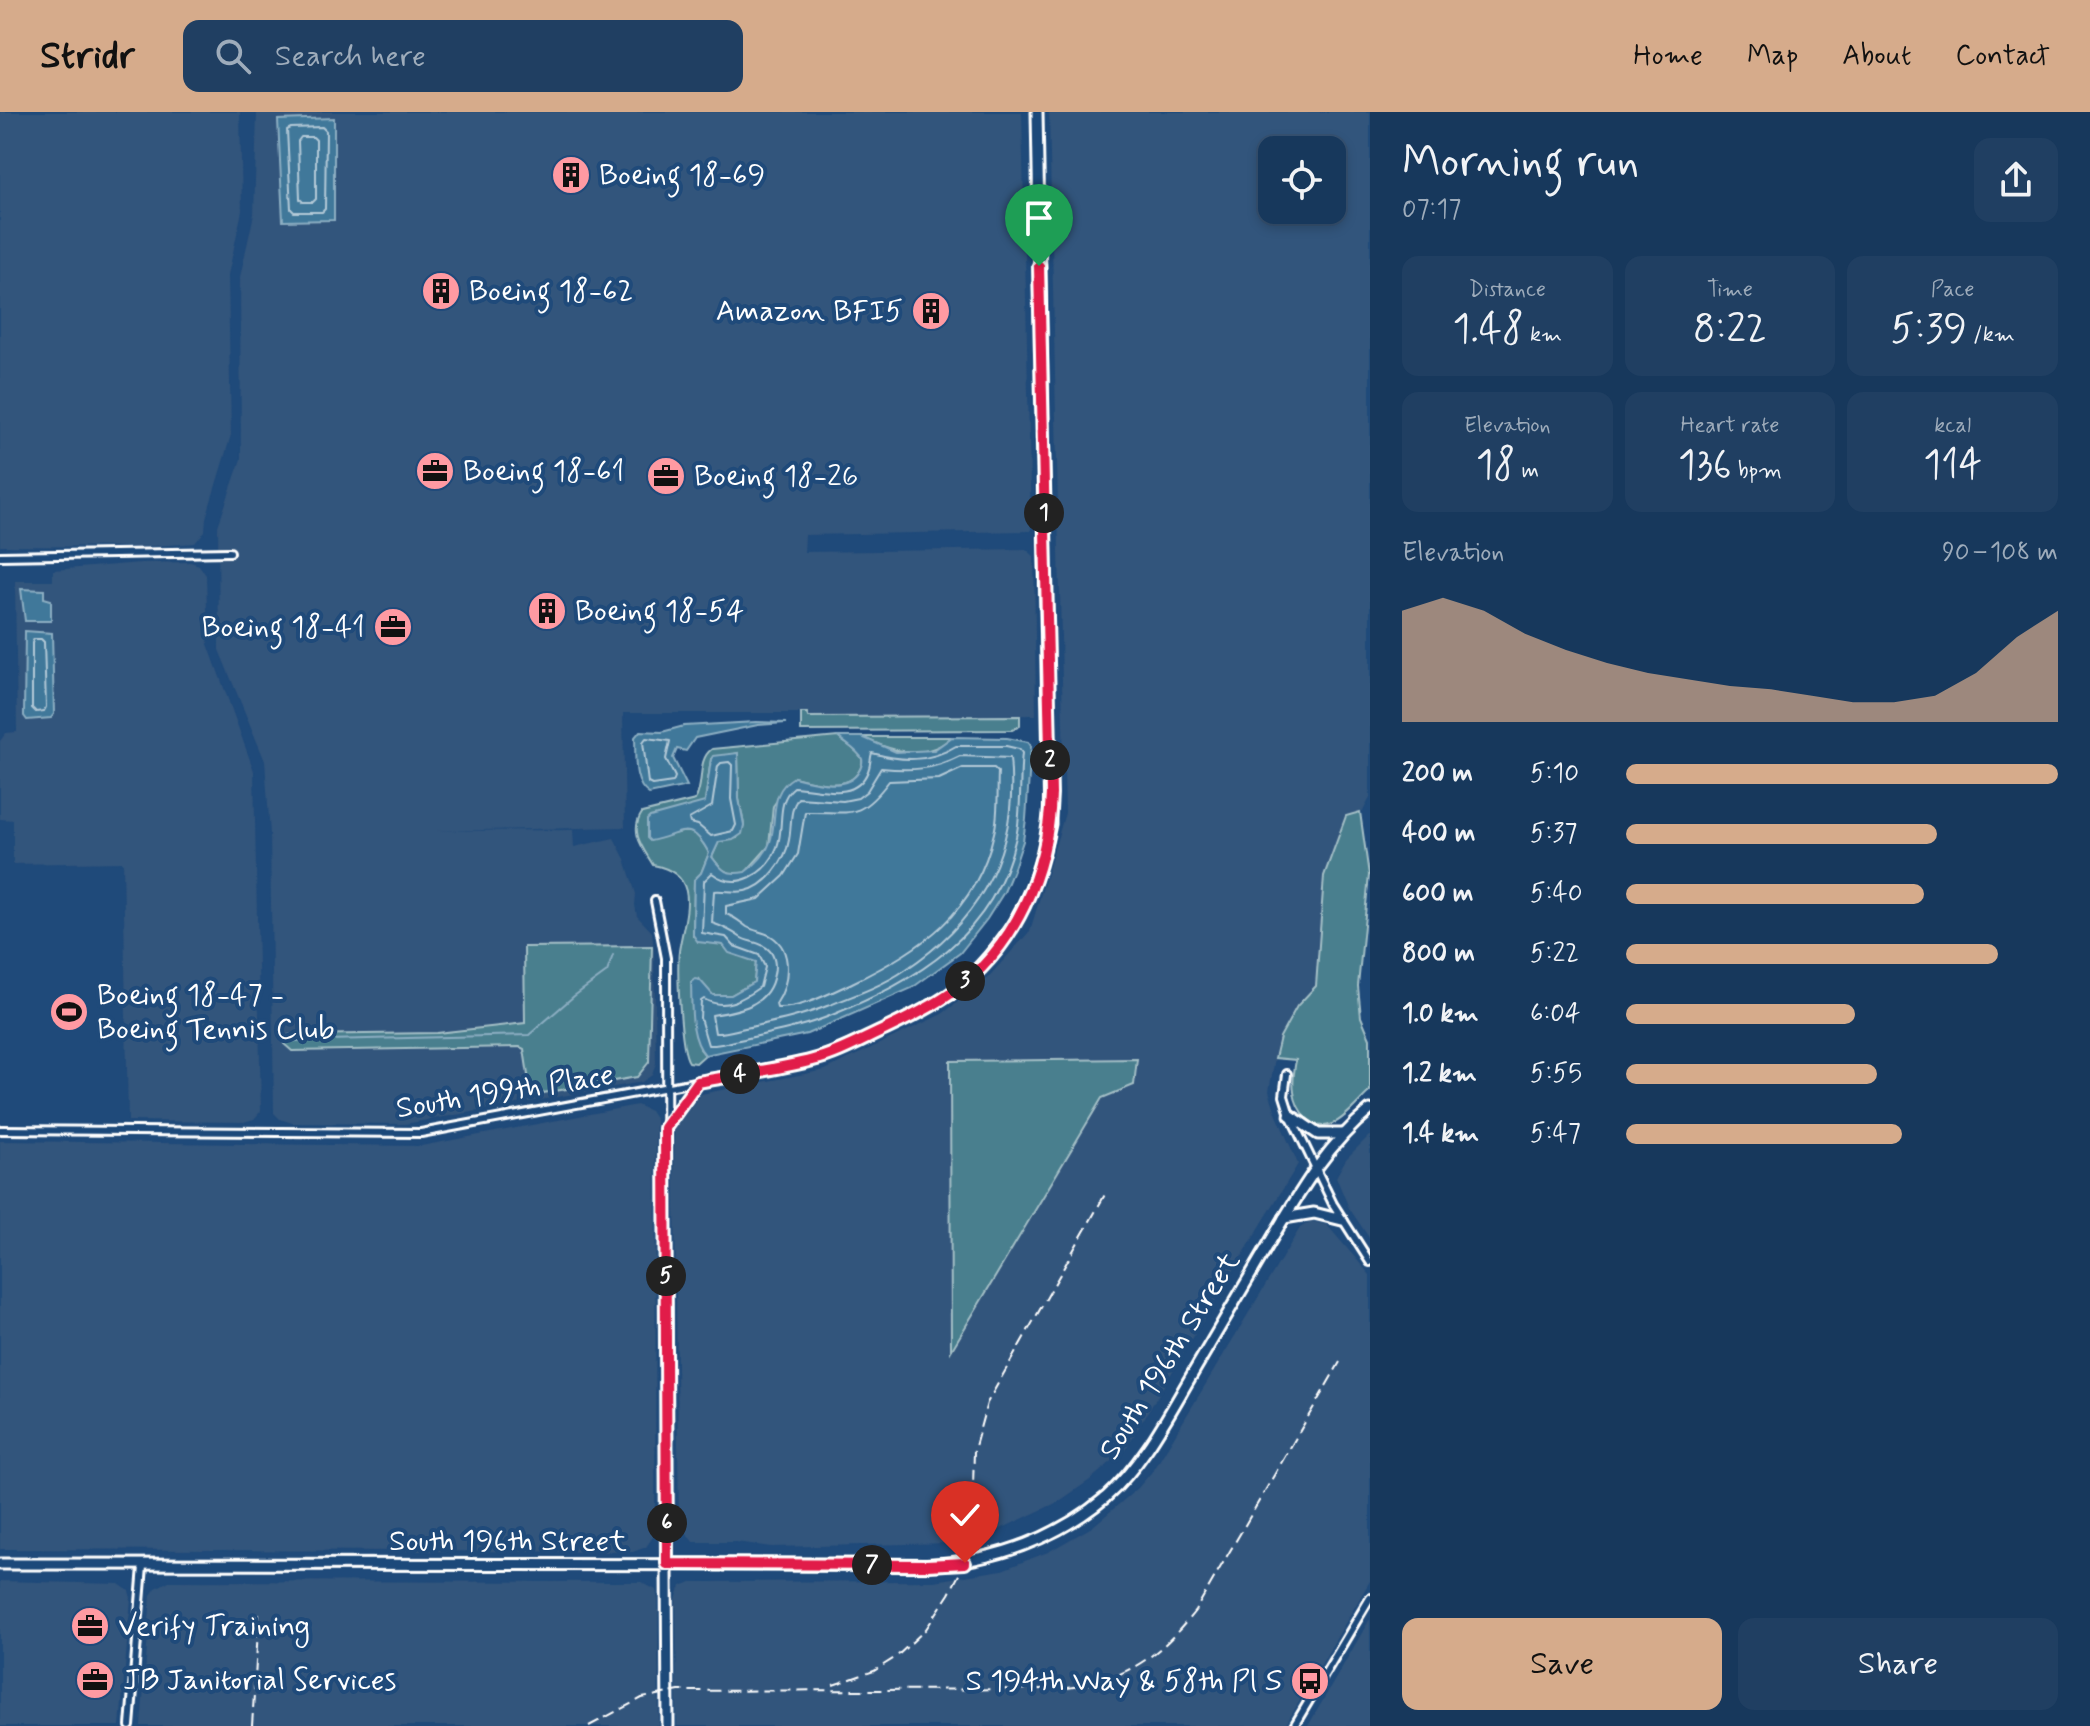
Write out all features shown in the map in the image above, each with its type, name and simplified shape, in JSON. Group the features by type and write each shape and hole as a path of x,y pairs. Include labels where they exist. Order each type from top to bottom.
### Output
{"main road":[{"path":"951,994 1001,943 1018,919 1032,890 1050,824 1037,112"},
{"name":"South 196th Street","path":"0,1564 927,1565 965,1563 1010,1551 1073,1520 1109,1494 1146,1450 1316,1169 1344,1134 1370,1110"},
{"path":"1290,1115 1318,1134 1344,1134"},
{"path":"1284,1218 1314,1213 1342,1220"},
{"path":"667,1564 668,1726"}],"street":[{"path":"0,556 230,552"},
{"path":"655,901 666,958 667,1564"},
{"name":"South 199th Place","path":"0,1130 421,1133 813,1060 879,1033 951,994"},
{"path":"1287,1074 1284,1096 1290,1115 1342,1220 1370,1262"},
{"path":"665,1128 698,1082"},
{"path":"130,1726 143,1566"},
{"path":"1294,1726 1370,1598"}],"shaded area":[{"path":"0,112 240,112 242,211 228,275 231,435 206,518 205,531 195,543 140,547 0,546"},
{"path":"257,112 1022,112 1031,531 805,535 804,552 1026,549 1034,556 1036,715 807,717 807,713 623,713 625,827 435,831 573,830 574,847 614,838 625,859 636,894 637,916 652,932 656,1063 652,1075 642,1082 405,1124 292,1123 274,1113 270,834 265,761 219,650 218,526 241,459 240,277 254,214"},
{"path":"1049,112 1370,112 1370,798 1363,811 1346,817 1324,876 1316,986 1297,1006 1280,1037 1275,1058 1269,1091 1298,1164 1125,1450 1058,1502 988,1535 953,1543 771,1547 736,1542 693,1542 679,1523 674,1129 701,1094 825,1070 942,1014 983,983 1030,931 1065,813","holes":["951,1061 1134,1085 1102,1098 952,1350"]},
{"path":"191,562 199,565 206,575 208,644 254,771 261,1111 254,1119 244,1122 128,1121 123,862 13,864 13,820 0,819 0,741 6,733 17,732 15,581 53,581 53,570"},
{"path":"801,713 807,713 808,717 1020,716 1020,726 1012,730 801,731"},
{"path":"838,737 862,759 859,771 847,782 830,784 794,777 773,806 769,846 745,873 726,871 712,857 719,841 737,838 744,825 739,799 738,753 711,759 705,802 667,835 688,832 697,835 709,853 701,873 694,880 693,936 723,945 756,962 754,982 731,995 712,995 699,980 700,1049 705,1055 696,1063 689,1062 681,1024 678,969 687,896 678,877 653,865 639,840 638,820 642,813 695,800 704,760 712,749"},
{"path":"862,737 952,737 931,749 908,752"},
{"path":"1360,812 1369,875 1358,986 1361,1017 1370,1038 1370,1091 1337,1122 1325,1126 1306,1118 1295,1099 1293,1080 1296,1060 1275,1058 1280,1037 1297,1006 1316,986 1324,876 1346,816"},
{"path":"652,946 649,1062 637,1077 531,1095 524,1049 520,1047 292,1051 284,1044 286,1036 291,1035 437,1033 525,1023 524,947"},
{"path":"1137,1059 1134,1085 1102,1098 951,1351 950,1061"},
{"path":"637,1105 650,1111 656,1120 655,1534 646,1547 633,1552 0,1549 0,1141 421,1146"},
{"path":"1370,1135 1370,1239 1349,1208 1336,1177 1346,1159"},
{"path":"1311,1221 1327,1225 1370,1275 1370,1581 1285,1726 677,1726 676,1599 681,1586 691,1582 934,1581 1002,1570 1048,1552 1092,1527 1138,1488 1155,1468 1300,1228"},
{"path":"0,1581 119,1584 129,1591 131,1598 120,1726 0,1726"},
{"path":"169,1581 641,1582 656,1590 658,1599 659,1726 141,1726 151,1595 156,1588"},
{"path":"1370,1619 1370,1726 1308,1726"}],"water":[{"path":"334,118 334,220 283,221 278,120"},
{"path":"21,589 44,590 44,598 51,600 51,621 25,621"},
{"path":"25,631 52,633 54,714 51,718 27,720 24,716"},
{"path":"786,723 758,725 695,738 686,751 677,749 673,758 687,786 649,794 640,783 635,737 640,731 662,732 684,726"},
{"path":"838,737 862,737 896,752 934,750 952,737 1007,738 1028,742 1031,746 1023,841 1004,892 960,953 912,988 807,1034 705,1055 694,1030 691,982 700,980 713,995 731,995 754,982 756,962 729,953 723,945 698,942 693,935 694,880 701,873 709,853 696,835 690,832 650,841 647,838 647,820 705,802 713,756 738,753 739,799 744,825 742,834 733,840 719,842 712,857 726,871 745,872 760,859 768,846 777,798 786,783 794,777 830,784 847,782 859,771 862,759"}],"waterway":[{"path":"287,1041 529,1035 607,972 613,955"}],"railway":[{"path":"833,1685 874,1671 896,1657 926,1629 949,1594 965,1563 972,1525 974,1450 987,1403 1107,1191"},
{"path":"589,1726 642,1698 679,1691 1060,1689 1120,1674 1151,1656 1195,1611 1340,1362"},
{"path":"252,1726 259,1614"}],"place":[{"name":"Boeing 18-69","path":"571,175"},
{"name":"Boeing 18-62","path":"441,291"},
{"name":"Amazon BFI5","path":"931,311"},
{"name":"Boeing 18-61","path":"435,471"},
{"name":"Boeing 18-26","path":"666,476"},
{"name":"Boeing 18-54","path":"547,611"},
{"name":"Boeing 18-41","path":"393,627"},
{"name":"Boeing 18-47 - Boeing Tennis Club","path":"69,1012"},
{"name":"Verify Training","path":"90,1626"},
{"name":"JB Janitorial Services","path":"95,1680"},
{"name":"S 194th Way & 58th Pl S","path":"1310,1681"}],"route":[{"path":"965,1563 667,1564 665,1128 698,1082 813,1060 902,1021 951,994 1001,943 1018,919 1032,890 1050,824 1051,794 1039,266"}]}
